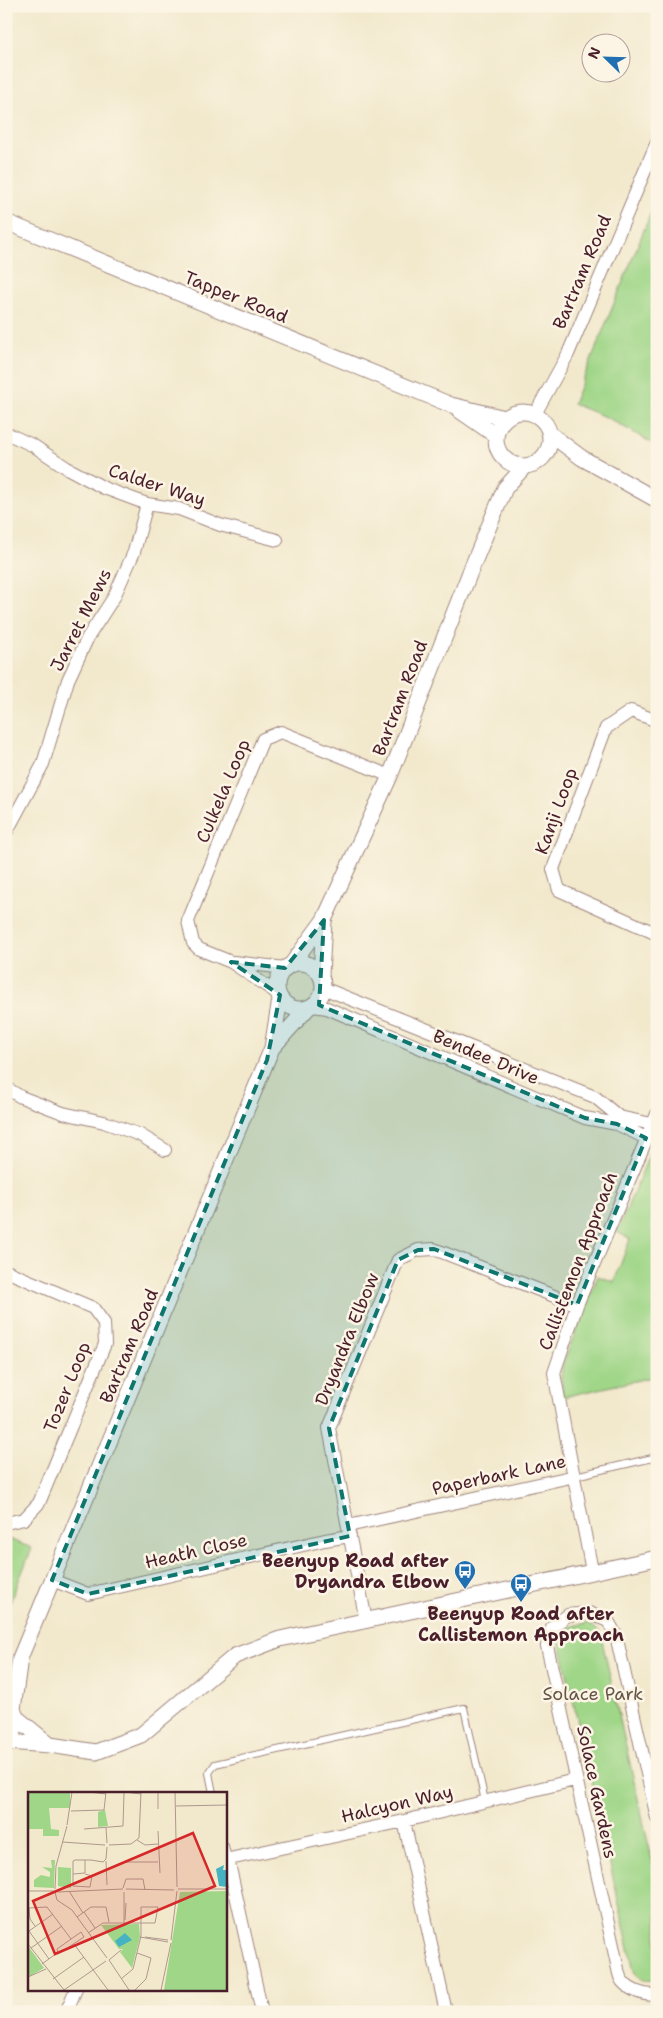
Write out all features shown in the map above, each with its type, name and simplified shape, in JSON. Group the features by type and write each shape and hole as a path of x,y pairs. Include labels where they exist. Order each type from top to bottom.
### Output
{"street":[{"name":"Bartram Road","path":"534,414 568,354 657,142"},
{"name":"Tapper Road","path":"6,222 452,405 505,418"},
{"name":"Tapper Road","path":"452,405 495,435"},
{"path":"550,434 550,442 542,459 524,467 515,466 506,461 499,454 496,445 495,435 499,425 505,418 514,413 525,411 534,414 542,419 550,434 572,451 657,500"},
{"name":"Calder Way","path":"6,433 34,446 67,468 104,488 147,504 179,509 220,525 277,540"},
{"path":"547,451 572,451"},
{"name":"Bartram Road","path":"505,488 506,461"},
{"name":"Bartram Road","path":"288,966 324,920 390,776 505,488 524,467"},
{"name":"Jarret Mews","path":"6,833 43,764 68,680 88,637 114,597 130,561 147,504"},
{"name":"Kanji Loop","path":"657,722 631,711 606,728 553,869 559,890 657,934"},
{"name":"Culkela Loop","path":"278,996 231,962 199,949 193,943 188,921 263,739 281,732 390,776"},
{"name":"Bartram Road","path":"322,982 324,920"},
{"name":"Culkela Loop","path":"231,962 288,966"},
{"path":"297,963 311,966 322,982 322,996 310,1008 292,1009 278,996 278,977 288,966 297,963"},
{"name":"Bendee Drive","path":"322,982 595,1097 619,1116 654,1119"},
{"name":"Bartram Road","path":"6,1742 12,1736 16,1727 12,1709 20,1658 272,1048 278,996"},
{"name":"Bartram Road","path":"272,1048 310,1008"},
{"name":"Bendee Drive","path":"310,1008 327,1008 585,1118 617,1124 646,1138"},
{"path":"6,1088 63,1113 104,1122 140,1135 165,1150"},
{"name":"Callistemon Approach","path":"592,1572 554,1373 577,1305 654,1119"},
{"name":"Dryandra Elbow","path":"366,1621 329,1428 398,1260 418,1250 434,1249 577,1305"},
{"name":"Tozer Loop","path":"6,1272 93,1308 104,1322 105,1344 39,1503 24,1519 6,1523"},
{"name":"Paperbark Lane","path":"349,1531 575,1476"},
{"name":"Heath Close","path":"52,1580 88,1594 325,1540 349,1531"},
{"path":"6,1742 50,1745 96,1752 141,1735 235,1656 280,1639 657,1558"},
{"name":"Solace Gardens","path":"657,1818 651,1767 616,1635 608,1621 602,1618 589,1613 568,1615 552,1627 547,1646 575,1780 622,1980 636,1991 653,1995 657,1994"},
{"name":"Bartram Road","path":"6,1676 20,1658"},
{"path":"12,1709 50,1745"},
{"name":"Halcyon Way","path":"226,1860 404,1821 575,1780"},
{"path":"404,1821 446,2012"},
{"path":"226,1860 262,2012"},
{"path":"66,2012 76,1990"}],"lane":[{"name":"Paperbark Lane","path":"575,1476 657,1457"},
{"path":"213,1792 209,1773 215,1764 464,1708 485,1801"}],"highlighted area":[{"path":"324,920 319,1005 585,1118 617,1124 646,1138 577,1305 434,1249 418,1250 398,1260 329,1428 350,1536 88,1594 52,1580 267,1060 280,995 231,962 285,968"}],"green space":[{"path":"657,198 657,446 608,418 573,404"},
{"path":"657,1136 657,1376 563,1397 561,1377 563,1363 598,1276 614,1282 630,1239 617,1232"},
{"path":"6,1538 32,1548 6,1612"},
{"name":"Solace Park","path":"588,1623 600,1632 657,1882 657,1979 653,1980 641,1979 634,1971 560,1643 562,1633 565,1630"}],"place":[{"name":"Beenyup Road after Dryandra Elbow","path":"465,1590"},
{"name":"Beenyup Road after Callistemon Approach","path":"521,1603"}]}
